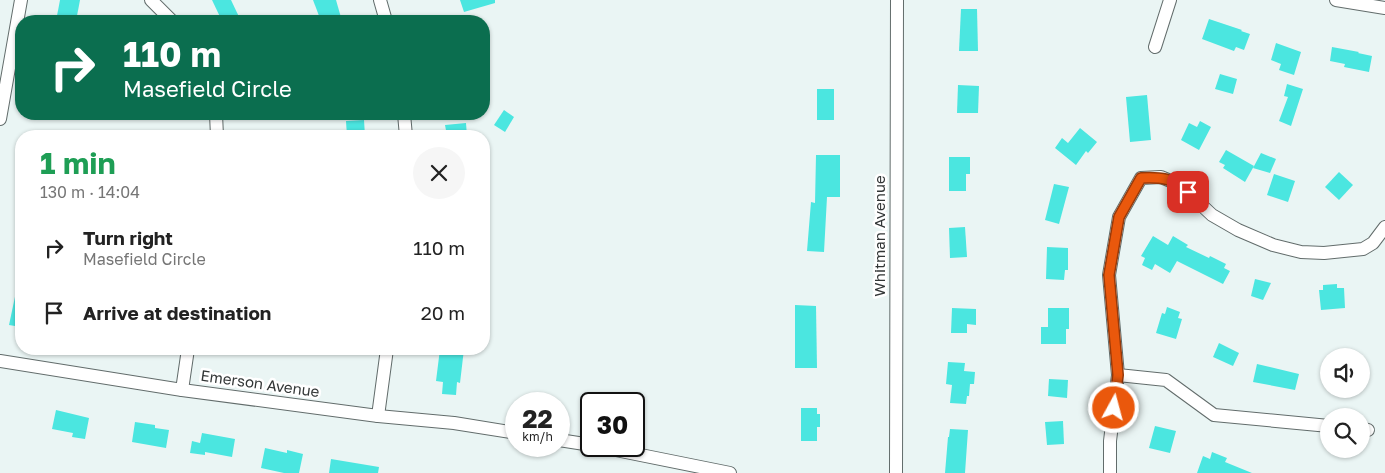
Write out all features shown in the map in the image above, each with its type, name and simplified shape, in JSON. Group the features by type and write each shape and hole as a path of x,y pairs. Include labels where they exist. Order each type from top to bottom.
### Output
{"street":[{"path":"18,15 21,0"},
{"path":"151,0 166,15"},
{"path":"380,0 384,15"},
{"name":"Whitman Avenue","path":"896,0 896,473"},
{"path":"1155,47 1170,0"},
{"path":"1336,0 1385,8"},
{"path":"0,119 15,34"},
{"path":"1110,473 1110,441 1118,375 1109,275 1119,217 1141,178 1161,177 1180,185 1212,216 1273,245 1302,252 1324,253 1363,249 1373,244 1385,227"},
{"path":"182,390 187,355"},
{"path":"378,416 386,355"},
{"name":"Emerson Avenue","path":"0,361 182,390 378,416 454,423 505,431"},
{"path":"1118,375 1166,380 1214,414 1320,425"},
{"path":"645,456 730,473"}],"building":[{"path":"60,0 80,0 77,15 57,15"},
{"path":"212,0 231,0 238,15 219,15"},
{"path":"313,0 336,0 340,15 319,15"},
{"path":"460,0 495,0 495,3 464,12"},
{"path":"961,9 977,9 978,51 959,51"},
{"path":"1209,19 1250,34 1244,50 1236,47 1234,51 1202,39"},
{"path":"1276,43 1301,52 1294,75 1279,70 1281,64 1271,60"},
{"path":"1332,47 1372,56 1369,72 1344,67 1345,64 1330,61"},
{"path":"1220,74 1237,79 1233,94 1215,89"},
{"path":"1287,84 1303,89 1291,126 1279,121 1288,97 1284,96"},
{"path":"958,85 979,86 978,113 957,113"},
{"path":"817,89 834,89 834,120 817,120"},
{"path":"1147,95 1151,140 1130,142 1126,97"},
{"path":"504,110 514,117 505,132 494,125"},
{"path":"364,120 365,130 347,130 346,121"},
{"path":"1200,121 1211,127 1199,150 1181,140 1189,123 1197,127"},
{"path":"466,123 467,130 446,130 445,125"},
{"path":"1080,128 1097,142 1088,153 1086,151 1076,165 1055,148 1062,138 1068,143"},
{"path":"1226,150 1254,166 1245,182 1223,168 1225,165 1219,162"},
{"path":"1261,153 1276,159 1270,173 1253,168"},
{"path":"816,155 840,155 840,197 827,197 824,252 807,251 811,202 815,203"},
{"path":"949,157 970,157 970,174 966,174 966,191 949,191"},
{"path":"1339,172 1353,185 1339,200 1325,187"},
{"path":"1274,174 1295,181 1288,202 1267,195"},
{"path":"1054,184 1069,187 1059,224 1045,220"},
{"path":"965,227 967,257 950,258 949,228"},
{"path":"1153,236 1168,245 1173,236 1188,245 1186,247 1226,264 1224,268 1230,271 1223,284 1177,261 1170,273 1155,264 1152,270 1142,265 1145,258 1141,256"},
{"path":"1047,247 1068,248 1068,270 1065,270 1064,280 1046,279"},
{"path":"1255,279 1271,283 1263,300 1251,296"},
{"path":"1337,284 1337,288 1344,288 1345,308 1321,310 1319,290 1323,290 1323,285"},
{"path":"15,297 15,326 9,325"},
{"path":"795,305 816,306 817,368 795,368"},
{"path":"1167,307 1180,312 1178,318 1182,319 1176,339 1156,333 1162,313 1165,314"},
{"path":"952,308 976,309 976,325 967,324 967,333 951,333"},
{"path":"1048,308 1069,308 1069,329 1066,329 1066,344 1041,344 1041,327 1048,327"},
{"path":"1219,343 1239,353 1233,366 1213,357"},
{"path":"439,355 463,355 460,383 457,382 456,395 442,394 443,382 436,381"},
{"path":"948,362 965,363 964,371 975,372 974,384 970,384 966,404 950,403 952,385 946,384"},
{"path":"1257,364 1299,374 1295,390 1253,382"},
{"path":"1049,379 1068,380 1067,398 1048,396"},
{"path":"801,408 817,408 817,414 820,414 820,427 817,427 817,441 801,441"},
{"path":"56,410 89,418 85,439 72,437 73,433 52,429"},
{"path":"1063,421 1064,444 1047,445 1045,422"},
{"path":"135,422 155,425 155,428 169,430 166,448 132,442"},
{"path":"1155,426 1176,431 1170,453 1149,448"},
{"path":"950,429 968,430 965,473 945,473"},
{"path":"202,433 235,439 232,457 205,452 205,455 190,453 192,441 200,443"},
{"path":"265,448 287,453 287,450 303,454 299,473 284,473 261,468"},
{"path":"1212,452 1227,458 1225,462 1252,473 1197,473 1203,456 1210,459"},
{"path":"331,459 379,467 378,473 329,473"}],"route":[{"path":"1114,408 1118,375 1109,275 1119,217 1141,178 1161,177 1180,185 1188,192"}]}
